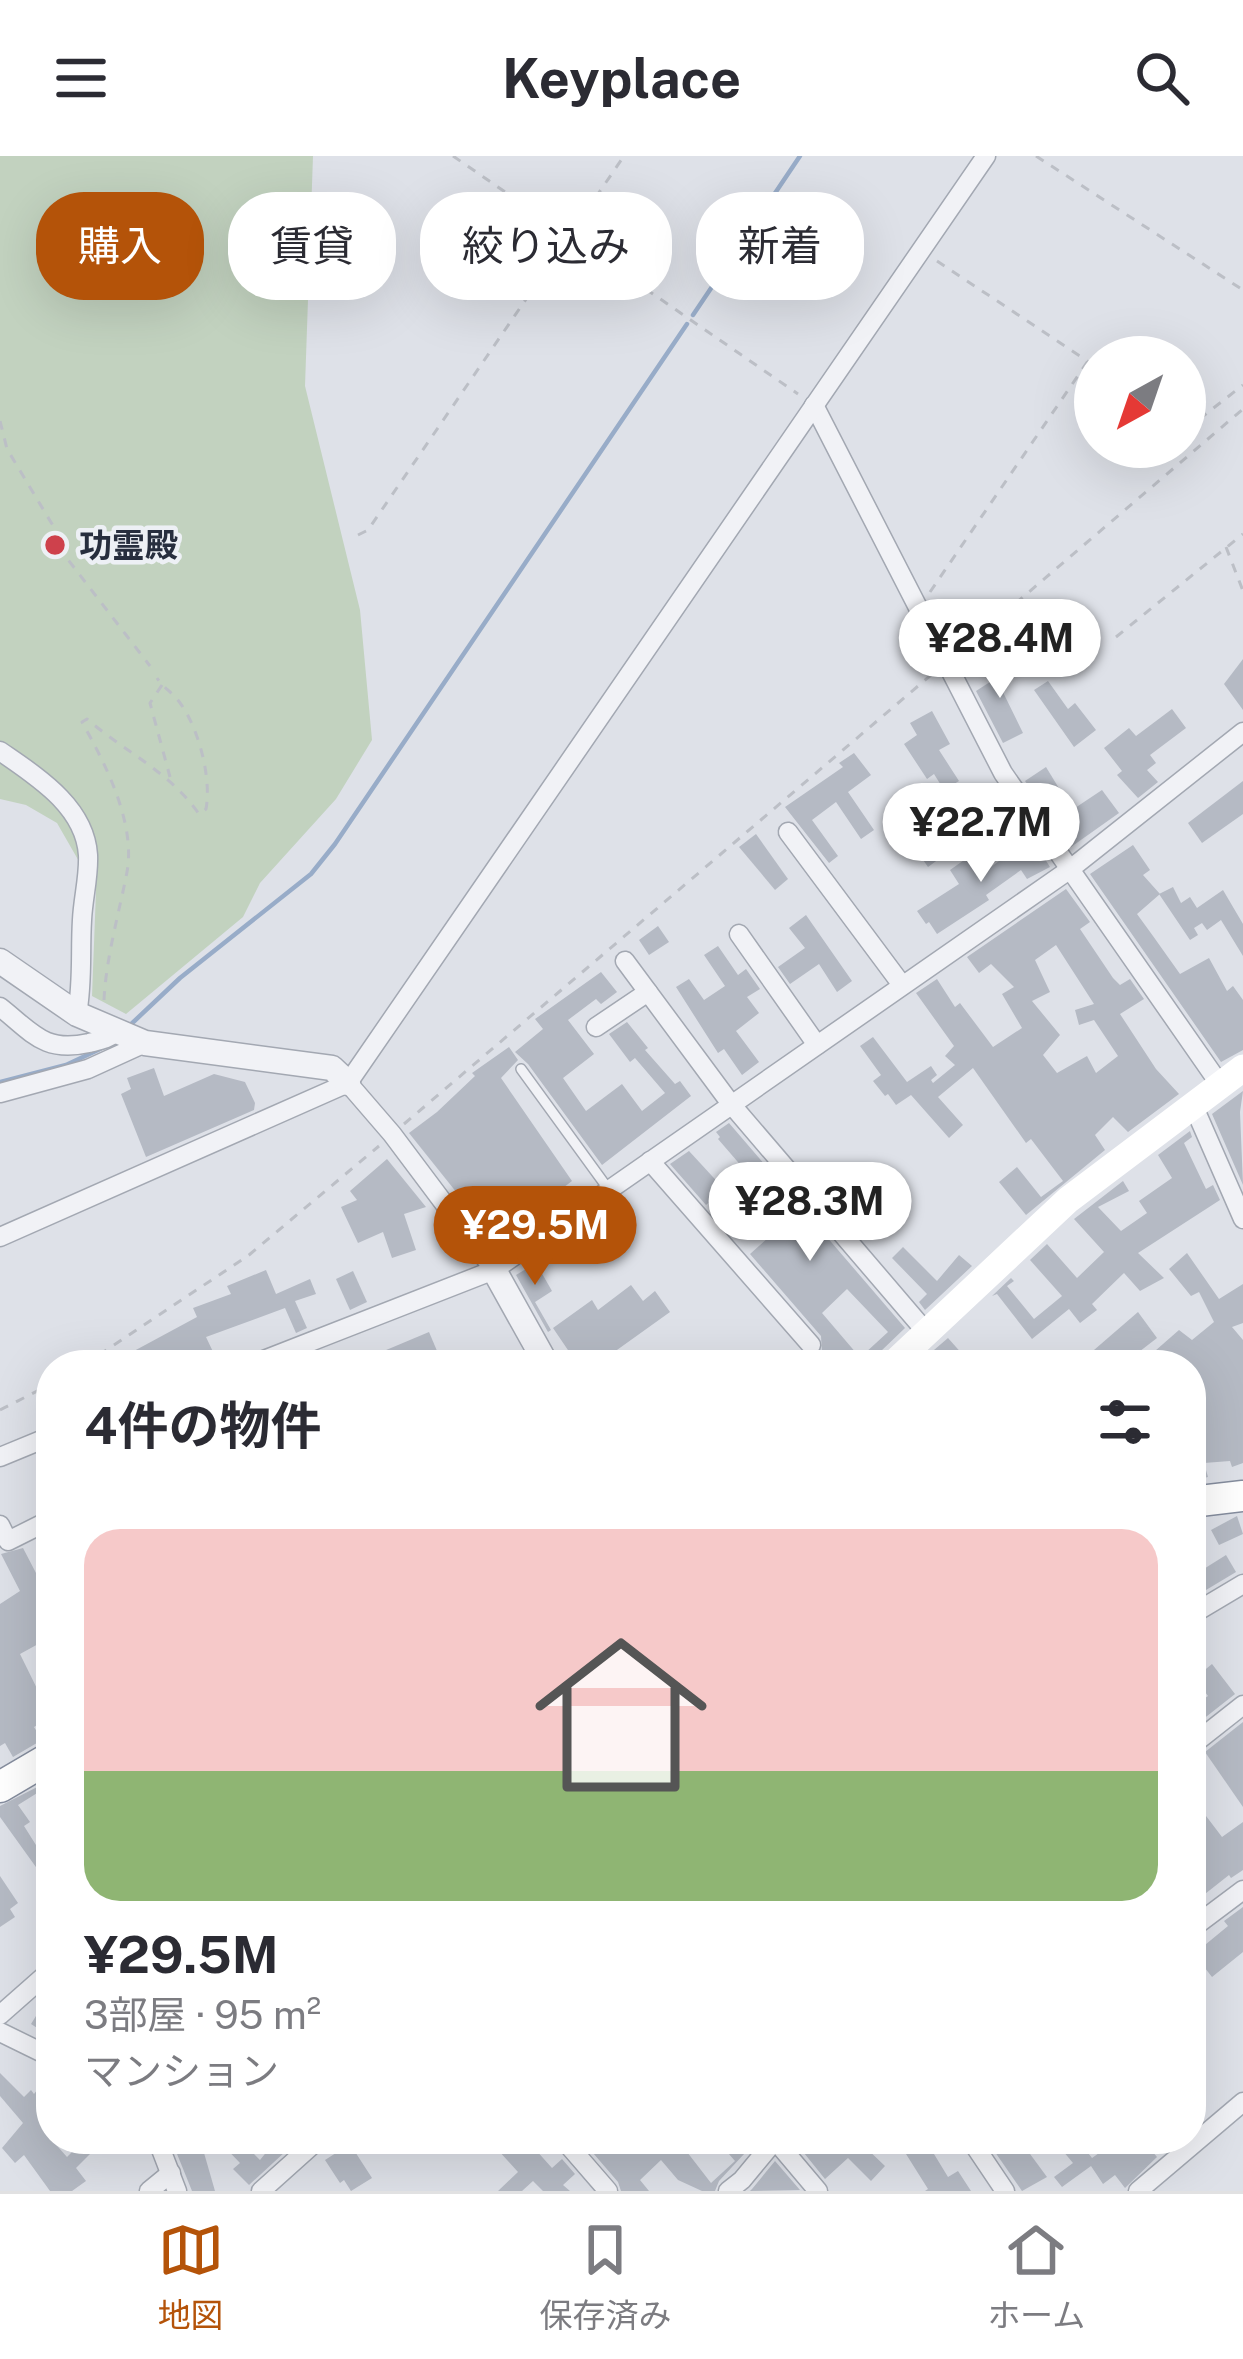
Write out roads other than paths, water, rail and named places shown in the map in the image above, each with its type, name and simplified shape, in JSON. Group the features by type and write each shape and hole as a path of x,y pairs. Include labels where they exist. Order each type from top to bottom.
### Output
{"highway":[{"path":"1206,1500 1243,1496"},
{"path":"0,1786 36,1765"}],"main road":[{"path":"908,1350 1067,1200 1232,1077"}],"street":[{"path":"0,1237 348,1083 986,156"},
{"path":"814,405 1003,773 1069,870 1232,1077"},
{"path":"292,1350 494,1270 1069,870 1243,733"},
{"path":"0,751 69,806 83,833 88,851 83,978 108,1038 61,1048 42,1042 0,1007"},
{"path":"788,832 902,986"},
{"path":"739,934 817,1045"},
{"path":"625,961 730,1104 927,1333"},
{"path":"0,962 98,1023 145,1043 332,1068 392,1134 494,1270 539,1350"},
{"path":"596,1027 648,992"},
{"path":"0,1093 88,1069 145,1043"},
{"path":"1194,1107 1243,1219"},
{"path":"650,1161 811,1345"},
{"path":"0,1457 36,1442"},
{"path":"0,1525 8,1541 36,1527"},
{"path":"1206,1607 1243,1584"},
{"path":"1206,1734 1243,1705"},
{"path":"1206,1918 1243,1890"},
{"path":"0,2015 36,1983"},
{"path":"0,2032 36,2050"},
{"path":"1206,2136 1243,2102"},
{"path":"149,2191 174,2182 163,2154"},
{"path":"267,2189 303,2154"},
{"path":"576,2154 608,2191"},
{"path":"728,2191 763,2154"},
{"path":"787,2154 818,2191"},
{"path":"980,2154 1005,2191"},
{"path":"1138,2191 1184,2156"}],"lane":[{"path":"521,1069 609,1190"}],"waterway":[{"path":"693,315 800,156"},
{"path":"127,1028 180,978 311,874 335,844 687,324"},
{"path":"0,1082 66,1065 100,1049"}],"place":[{"name":"功霊殿","path":"55,545"}]}
